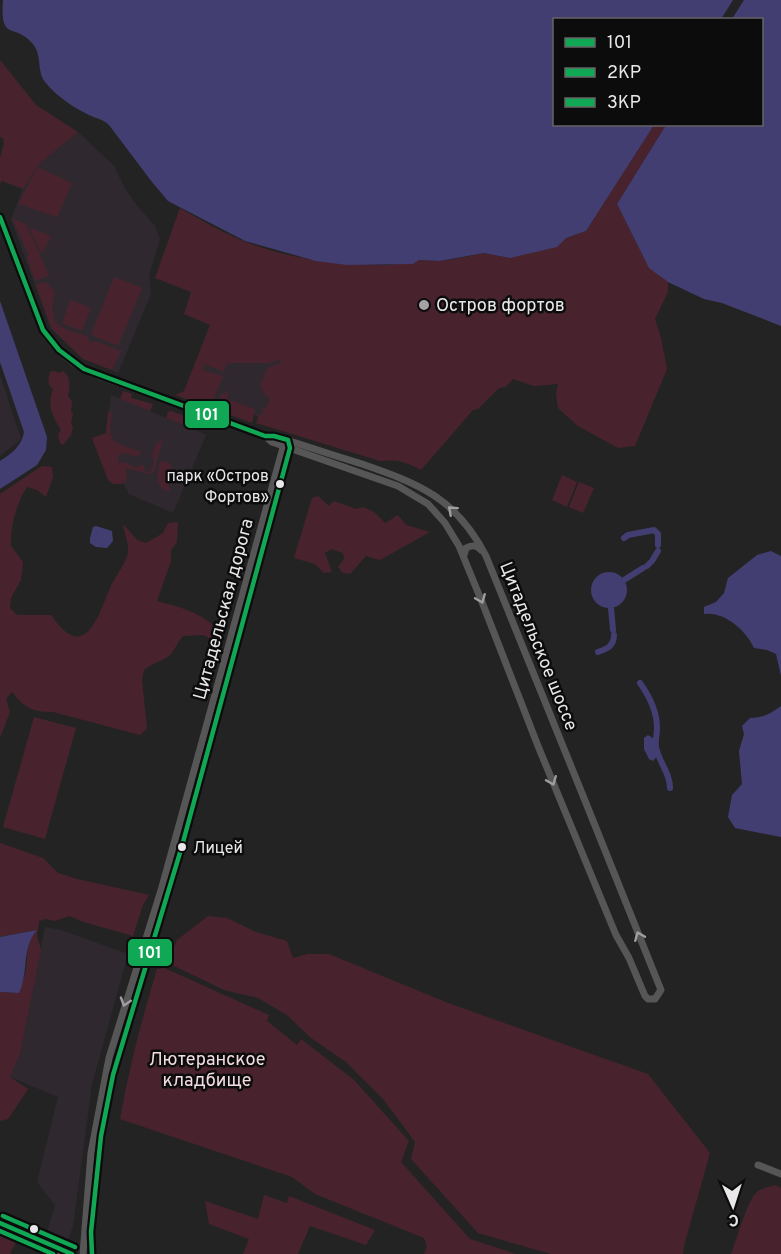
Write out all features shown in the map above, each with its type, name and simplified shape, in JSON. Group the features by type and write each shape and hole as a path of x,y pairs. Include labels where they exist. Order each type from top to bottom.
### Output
{"main road":[{"path":"0,1224 65,1253"}],"street":[{"name":"Цитадельское шоссе","path":"0,217 43,330 53,344 71,360 92,373 265,436 272,442 287,444 396,475 417,484 434,495 458,516 480,544 486,556 661,990 655,999 648,999 616,935 464,557 445,523 428,504 415,495 376,477 287,444"},
{"name":"Цитадельская дорога","path":"83,1254 96,1118 109,1058 162,887 287,444"},
{"name":"Цитадельская дорога","path":"92,1254 101,1136 113,1075 182,846 287,444"},
{"path":"464,557 466,548 472,546 478,547 486,556"},
{"path":"758,1165 781,1174"},
{"path":"65,1253 76,1249 83,1238"}],"shaded area":[{"path":"3,0 733,0 722,18 553,18 553,126 653,126 586,231 566,238 557,247 510,258 484,253 440,261 419,260 413,264 347,265 316,261 245,241 168,201 109,125 71,105 45,82 39,57 32,43 6,27"},
{"path":"744,0 781,0 781,326 722,303 704,299 668,282 649,268 617,204 665,126 763,126 763,18 733,18"},
{"path":"78,132 114,166 124,187 155,226 160,239 149,276 151,294 118,373 84,359 51,329 11,219 23,189 40,163"},
{"path":"0,301 47,437 46,450 37,465 0,489 0,461 18,445 24,432 0,362"},
{"path":"203,345 274,350 282,363 268,420 184,391"},
{"path":"0,375 21,439 0,456"},
{"path":"111,395 188,427 190,421 196,424 194,429 206,435 173,513 129,494 125,487 106,430"},
{"path":"93,527 112,531 113,541 107,548 96,547 90,543"},
{"path":"771,551 781,556 781,676 776,654 754,648 746,635 734,623 719,616 704,614 704,607 716,602 724,593 728,578 757,555"},
{"path":"609,572 622,577 627,590 622,603 609,608 596,603 591,590 596,577"},
{"path":"781,706 781,837 735,828 728,817 732,795 742,784 739,751 744,734 742,726 750,718 766,715"},
{"path":"648,735 657,741 659,754 653,761 649,759 644,749 644,738"},
{"path":"45,927 61,930 128,954 92,1084 73,1226 68,1239 47,1233 55,1205 37,1182 58,1097 10,1077 20,1054"},
{"path":"37,930 29,945 19,993 0,992 0,937"}],"green space":[{"path":"0,60 36,105 78,132 40,163 23,189 2,181 0,184 0,158 4,144 3,138 0,137"},
{"name":"Остров фортов","path":"653,126 665,126 617,204 645,260 658,275 668,282 668,292 655,319 667,369 635,446 618,448 578,426 558,408 556,394 558,384 534,386 513,379 506,387 499,388 478,409 473,410 421,470 401,462 380,461 256,423 259,414 262,415 261,408 266,409 270,398 260,387 267,368 281,363 278,358 270,363 227,363 224,372 205,364 203,370 223,376 210,408 175,395 184,391 210,325 184,314 191,292 155,278 180,208 246,242 264,248 318,261 354,264 413,264 419,260 440,261 484,253 510,258 586,231"},
{"path":"38,167 72,183 57,217 18,204"},
{"path":"12,218 26,224 49,275 35,281 27,257 29,256"},
{"path":"29,227 51,236 43,252 40,251"},
{"path":"114,277 142,288 118,346 91,335"},
{"path":"43,282 55,292 52,306 55,322 65,329 87,336 90,342 98,342 121,351 112,370 83,359 52,329 36,285"},
{"path":"70,300 91,308 82,331 62,323"},
{"path":"63,371 69,379 68,396 72,401 71,423 73,427 71,435 63,445 60,443 58,434 61,430 53,415 51,405 53,389 48,380 50,372 59,373"},
{"path":"123,391 132,394 131,398 153,404 150,411 120,399"},
{"path":"229,391 227,399 255,409 252,423 216,410 221,395"},
{"path":"108,412 112,413 110,431 115,441 142,452 138,456 121,453 118,457 119,463 125,462 136,468 143,464 145,472 151,471 155,458 146,454 152,456 156,444 163,439 154,471 151,474 126,468 127,480 122,484 113,484 108,480 92,438 106,433"},
{"path":"168,412 199,421 197,430 189,423 186,426 166,418"},
{"path":"165,461 171,465 172,469 168,477 173,478 168,487 169,492 161,487 158,480 160,462"},
{"path":"42,466 52,467 53,477 46,497 37,490 27,487 13,523 11,546 23,562 21,580 11,598 10,608 17,615 51,615 63,629 73,636 81,636 95,622 127,556 128,545 123,524 137,540 146,543 163,533 168,523 178,522 177,542 171,550 171,561 157,601 187,610 208,621 214,626 213,639 203,635 183,636 171,654 144,670 142,680 147,728 140,735 53,712 34,710 21,702 12,692 6,699 10,712 0,738 0,494"},
{"path":"562,475 577,482 567,507 552,500"},
{"path":"579,482 594,488 583,513 569,507"},
{"path":"318,496 329,506 334,501 356,509 363,507 374,512 385,523 398,515 406,525 430,532 380,560 366,556 350,574 343,573 338,567 344,559 343,553 331,549 325,553 332,572 324,573 315,564 294,558 312,498"},
{"path":"34,717 76,728 45,839 3,827"},
{"path":"0,843 43,858 58,873 149,895 143,905 133,936 69,916 55,921 45,919 39,921 37,936 41,950 20,1054 10,1077 28,1089 8,1119 0,1121 0,992 19,993 29,944 36,930 0,937"},
{"path":"208,916 227,918 256,932 287,941 293,958 308,954 329,954 448,1003 648,1074 710,1153 683,1254 551,1254 478,1233 411,1159 415,1142 383,1099 346,1062 311,1038 287,1015 258,998 224,990 168,963 177,940"},
{"name":"Лютеранское кладбище","path":"162,967 269,1015 267,1021 297,1045 301,1039 354,1080 409,1141 401,1162 470,1239 516,1254 424,1254 427,1246 424,1238 315,1194 292,1177 120,1119 146,1006 157,969"},
{"path":"775,1185 781,1188 781,1254 731,1254 753,1196"},
{"path":"264,1195 287,1203 289,1196 375,1230 366,1245 310,1226 298,1254 243,1254 249,1239 209,1224 205,1201 258,1219"},
{"path":"0,1233 41,1254 16,1242 10,1253 12,1254 0,1254"}],"waterway":[{"path":"624,538 628,535 654,530 658,534 658,545"},
{"path":"647,566 658,551"},
{"path":"624,580 643,568"},
{"path":"611,608 613,630"},
{"path":"598,652 609,647 614,635"},
{"path":"640,683 654,710 657,722 656,747 670,788"}],"transit line":[{"name":"101","path":"0,217 43,330 59,350 84,369 265,436 288,440 290,448 182,846 113,1075 101,1136 91,1232 92,1254"},
{"path":"3,1216 75,1247"},
{"name":"2КР","path":"0,1223 72,1254"},
{"name":"3КР","path":"0,1231 53,1254"}],"place":[{"name":"Остров фортов","path":"424,305"},
{"name":"парк «Остров Фортов»","path":"280,484"},
{"name":"Лицей","path":"182,847"}]}
